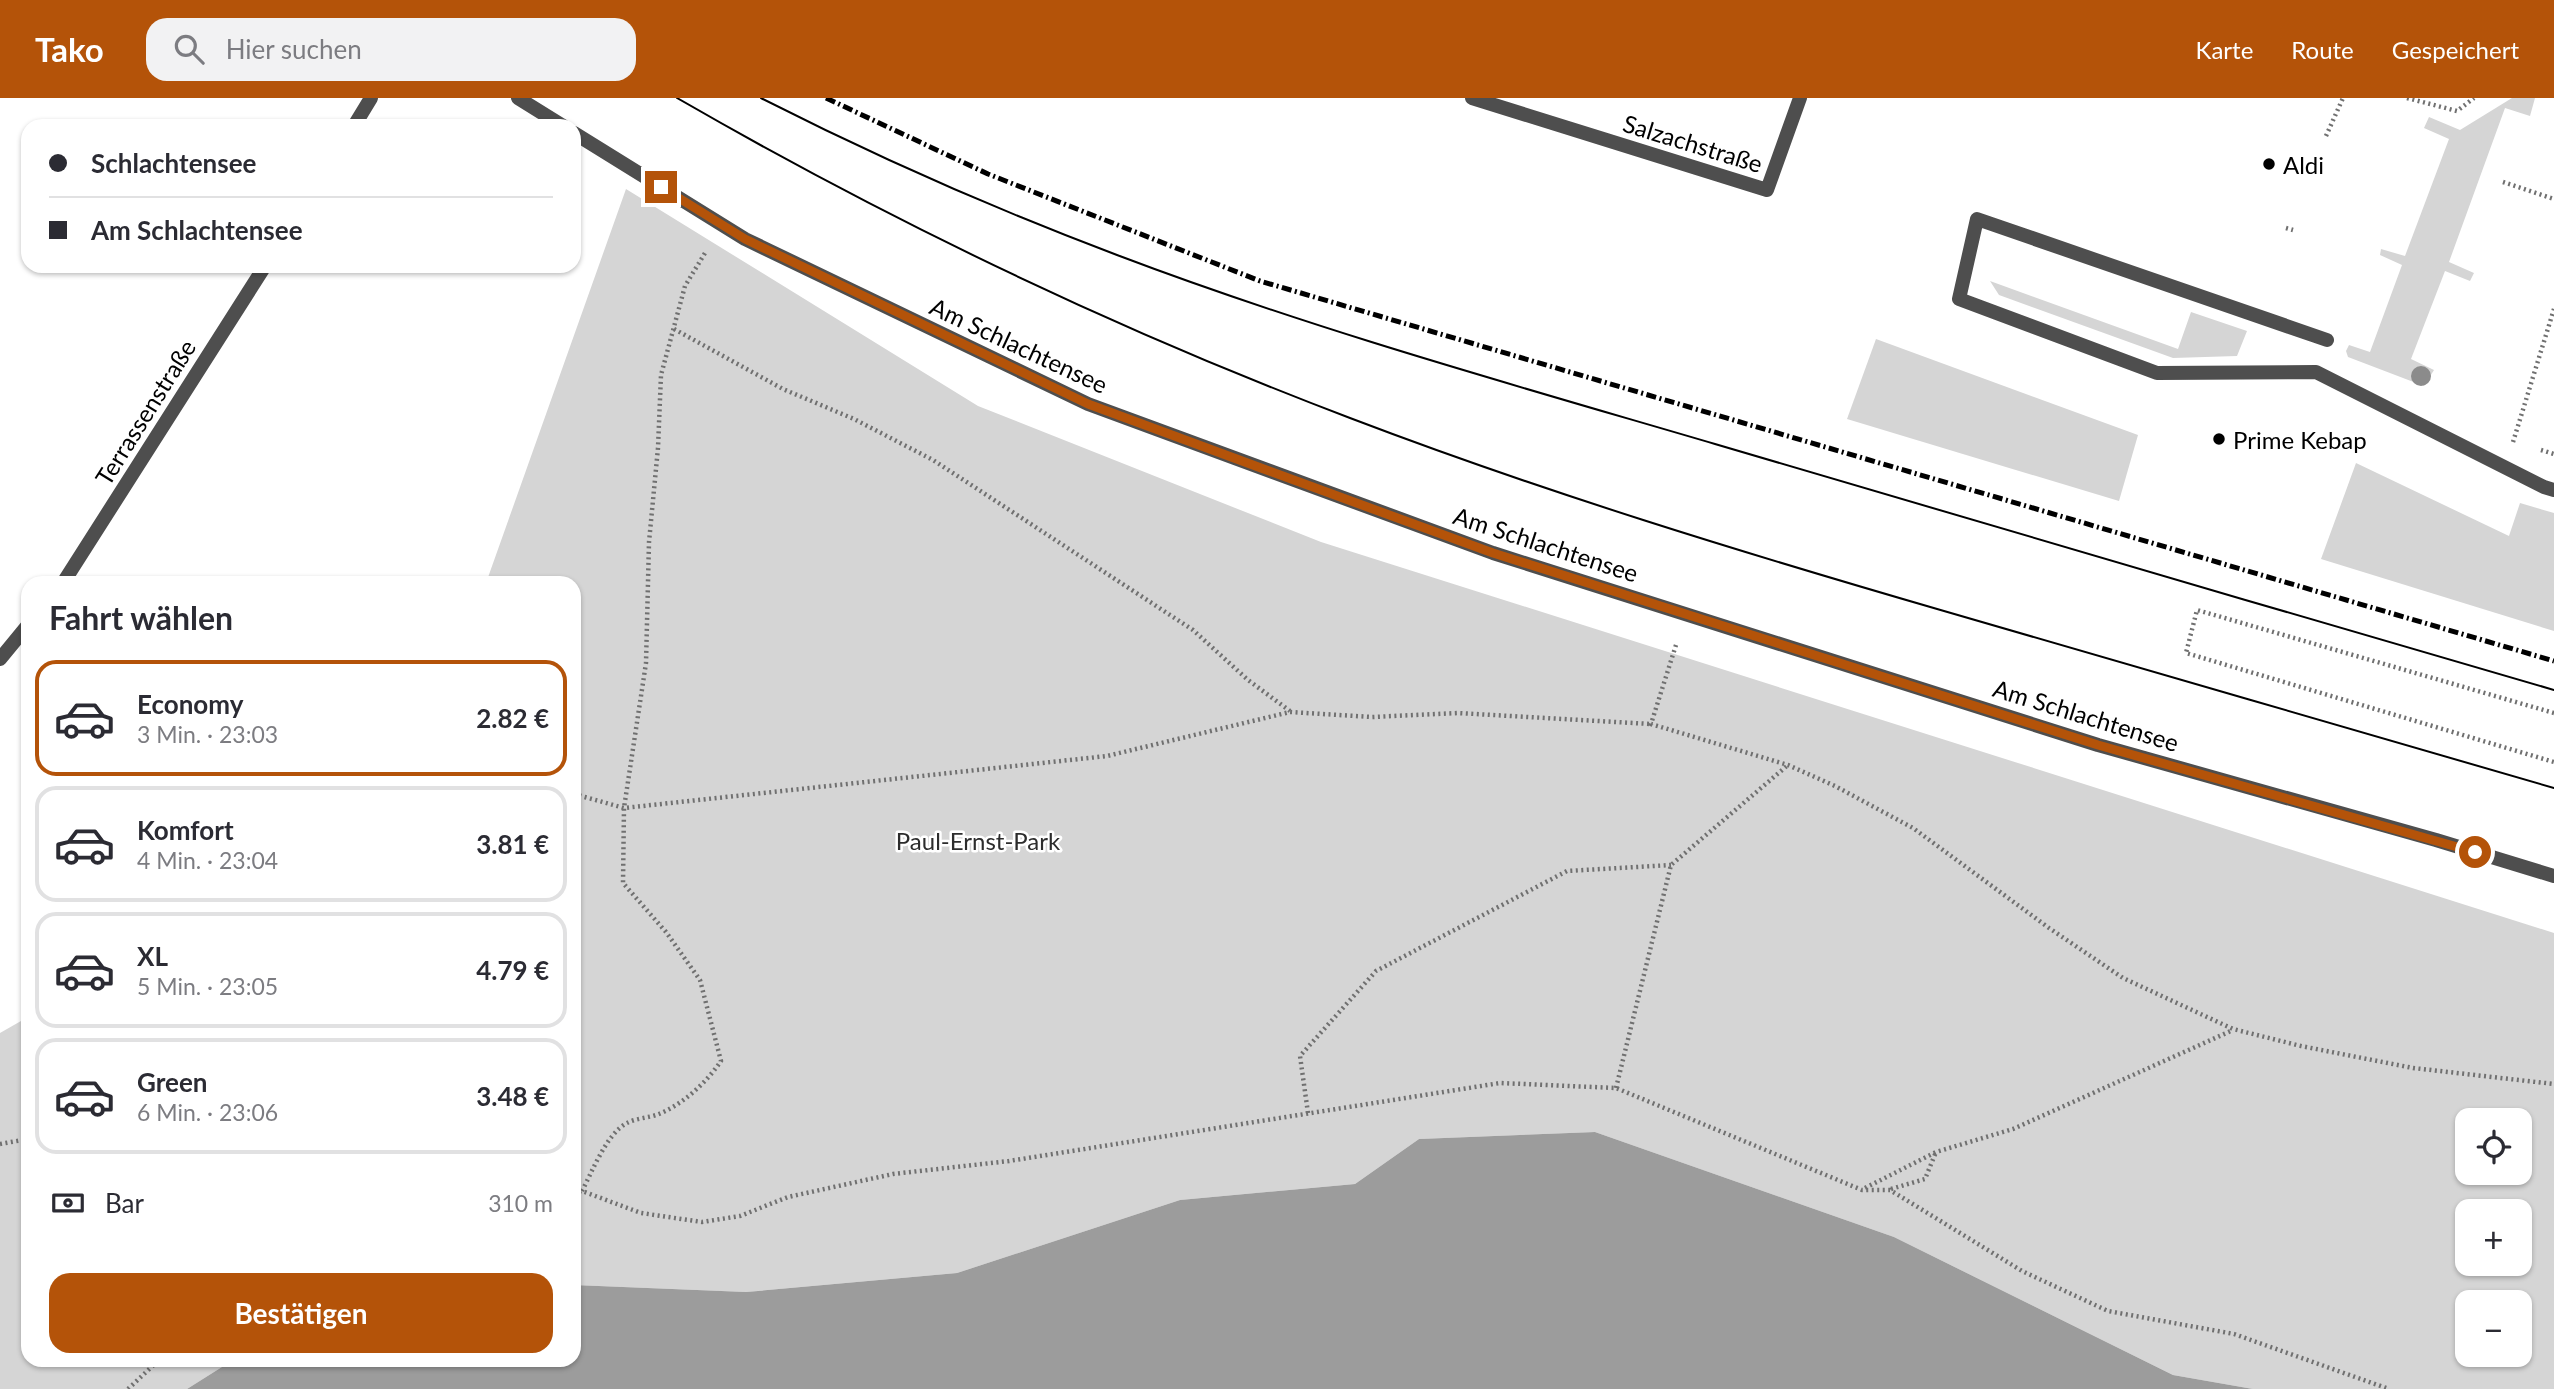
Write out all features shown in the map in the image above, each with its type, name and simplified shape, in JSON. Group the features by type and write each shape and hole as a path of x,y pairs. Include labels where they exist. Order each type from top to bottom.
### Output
{"street":[{"path":"358,119 371,98"},
{"path":"517,98 552,119"},
{"name":"Salzachstraße","path":"1472,98 1768,190 1800,98"},
{"name":"Am Schlachtensee","path":"581,137 745,239 1088,404 1493,553 2098,745 2554,876"},
{"path":"2327,340 1977,219 1959,299 2157,373 2316,372 2554,490"},
{"name":"Terrassenstraße","path":"67,576 261,273"},
{"path":"0,659 21,634"}],"path":[{"path":"2326,136 2343,98"},
{"path":"2407,98 2457,111 2474,98"},
{"path":"2503,182 2554,199"},
{"path":"2286,228 2293,230"},
{"path":"705,253 685,286 661,375 658,448 649,542 646,663 624,808 623,883 666,932 700,980 721,1061 708,1080 660,1114 625,1123 606,1144 582,1191 641,1213 702,1222 740,1216 788,1197 893,1174 1009,1161 1500,1083 1616,1088 1862,1190 1890,1190 1924,1180 1936,1152"},
{"path":"2523,445 2513,442 2518,420 2554,309"},
{"path":"674,329 783,389 854,419 933,460 1193,630 1248,680 1290,712"},
{"path":"2533,448 2554,454"},
{"path":"2554,713 2197,610 2186,653 2554,762"},
{"path":"1651,724 1676,645"},
{"path":"581,796 624,808 1107,756 1290,712 1372,717 1458,713 1651,724 1788,765 1835,786 1913,828 2049,928 2123,978 2234,1029 2301,1046 2413,1068 2554,1084"},
{"path":"1616,1088 1671,865 1788,765"},
{"path":"1308,1114 1300,1056 1376,971 1567,871 1671,865"},
{"path":"1862,1190 1936,1152 2013,1129 2234,1029"},
{"path":"0,1144 21,1140"},
{"path":"1890,1190 2022,1270 2108,1311 2234,1334 2389,1389"},
{"path":"128,1389 152,1367"}],"green space":[{"path":"2512,98 2535,98 2530,116 2505,108 2449,262 2474,273 2470,281 2445,271 2411,359 2434,370 2424,386 2348,357 2346,351 2349,345 2370,352 2402,265 2380,255 2381,249 2405,256 2449,139 2424,128 2429,117 2460,130"},
{"name":"Paul-Ernst-Park","path":"626,189 978,406 1321,542 2554,933 2554,1389 2253,1389 2173,1375 1894,1237 1595,1132 1419,1139 1355,1184 1180,1200 957,1273 746,1292 581,1285 581,576 488,576"},
{"path":"1990,281 2178,349 2191,312 2247,331 2237,356 2173,358 1999,295"},
{"path":"1876,339 2138,435 2119,501 1847,419"},
{"path":"2356,463 2509,536 2520,503 2554,513 2554,631 2321,559"},
{"path":"21,1021 21,1367 222,1367 187,1389 0,1389 0,1033"}],"shaded area":[{"path":"1595,1132 1894,1237 2173,1375 2253,1389 187,1389 222,1367 581,1367 581,1285 746,1292 957,1273 1180,1200 1355,1184 1419,1139"}],"tram line":[{"path":"677,98 840,188 1007,272 1263,384 1423,445 1570,496 1794,567 2554,788"},
{"path":"761,98 892,161 1026,219 1190,282 1339,332 2554,690"}],"railway":[{"path":"826,98 988,174 1260,281 2554,661"}],"place":[{"name":"Aldi","path":"2269,164"},
{"name":"Prime Kebap","path":"2219,439"}],"route":[{"path":"661,187 745,239 1088,404 1261,468 1493,553 2098,745 2475,852"}]}
